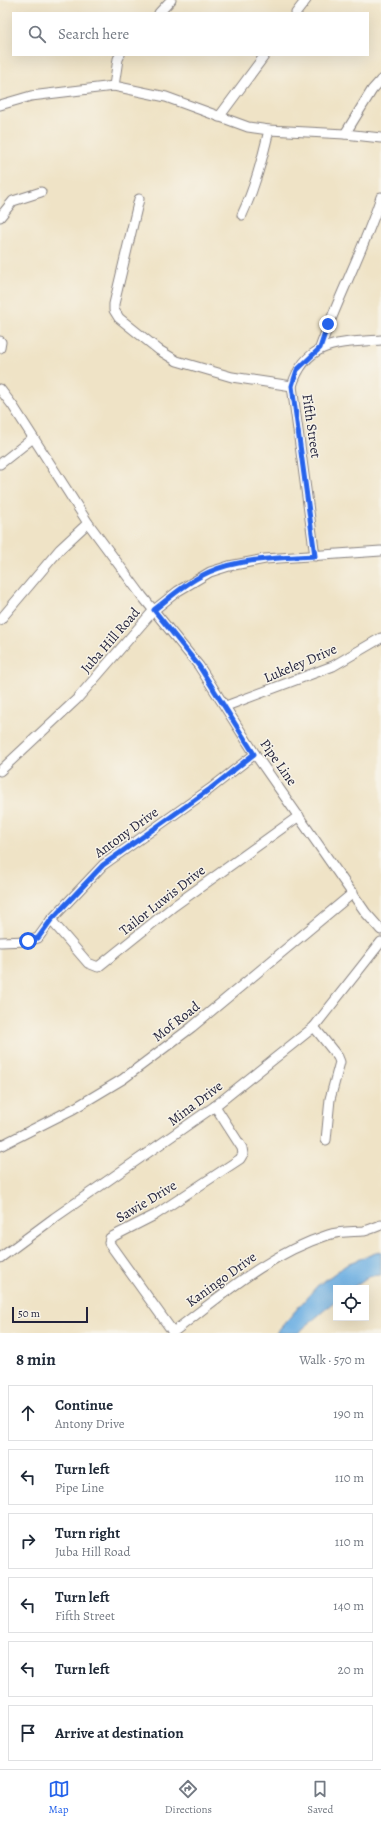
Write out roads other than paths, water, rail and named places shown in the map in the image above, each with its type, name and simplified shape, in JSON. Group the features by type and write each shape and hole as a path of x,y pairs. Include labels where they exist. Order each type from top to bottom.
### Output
{"street":[{"path":"160,12 171,0"},
{"path":"297,12 306,0"},
{"path":"114,86 120,56"},
{"path":"219,117 264,56"},
{"path":"345,134 372,90 381,80"},
{"path":"0,105 31,96 114,86 166,97 248,127 269,130 345,134 381,138"},
{"path":"242,215 261,168 269,130"},
{"path":"0,217 13,201 41,192"},
{"path":"381,197 370,232 328,324 320,348 346,343 381,340"},
{"path":"139,199 114,304 114,310 119,318 159,350 177,361 232,377 292,386"},
{"path":"0,341 0,348"},
{"name":"Fifth Street","path":"315,556 292,386 297,370 320,348"},
{"name":"Pipe Line","path":"0,389 13,406 88,523 154,610 199,666 226,706 254,754 353,893 366,914 381,930"},
{"path":"0,464 33,438"},
{"path":"0,620 60,549 88,523"},
{"name":"Juba Hill Road","path":"0,771 77,700 154,610 178,591 210,572 229,566 265,559 381,551"},
{"name":"Lukeley Drive","path":"226,706 333,666 381,638"},
{"name":"Antony Drive","path":"0,942 28,941 38,938 51,920 103,865 204,794 254,754"},
{"name":"Tailor Luwis Drive","path":"51,920 88,963 98,967 174,906 299,816"},
{"name":"Mof Road","path":"0,1146 73,1109 123,1079 192,1027 353,893"},
{"name":"Mina Drive","path":"0,1258 54,1218 215,1106 314,1026 381,942"},
{"path":"314,1026 338,1057 340,1062 330,1099 326,1140"},
{"name":"Sawie Drive","path":"172,1333 108,1243 110,1238 155,1215 240,1159 243,1154 242,1148 215,1106"},
{"name":"Kaningo Drive","path":"172,1333 258,1267 300,1246 329,1235 354,1230 365,1231 381,1224"}],"water":[{"path":"381,1251 381,1275 369,1276 356,1285 333,1285 333,1303 298,1333 276,1333 317,1286 349,1263"}]}
